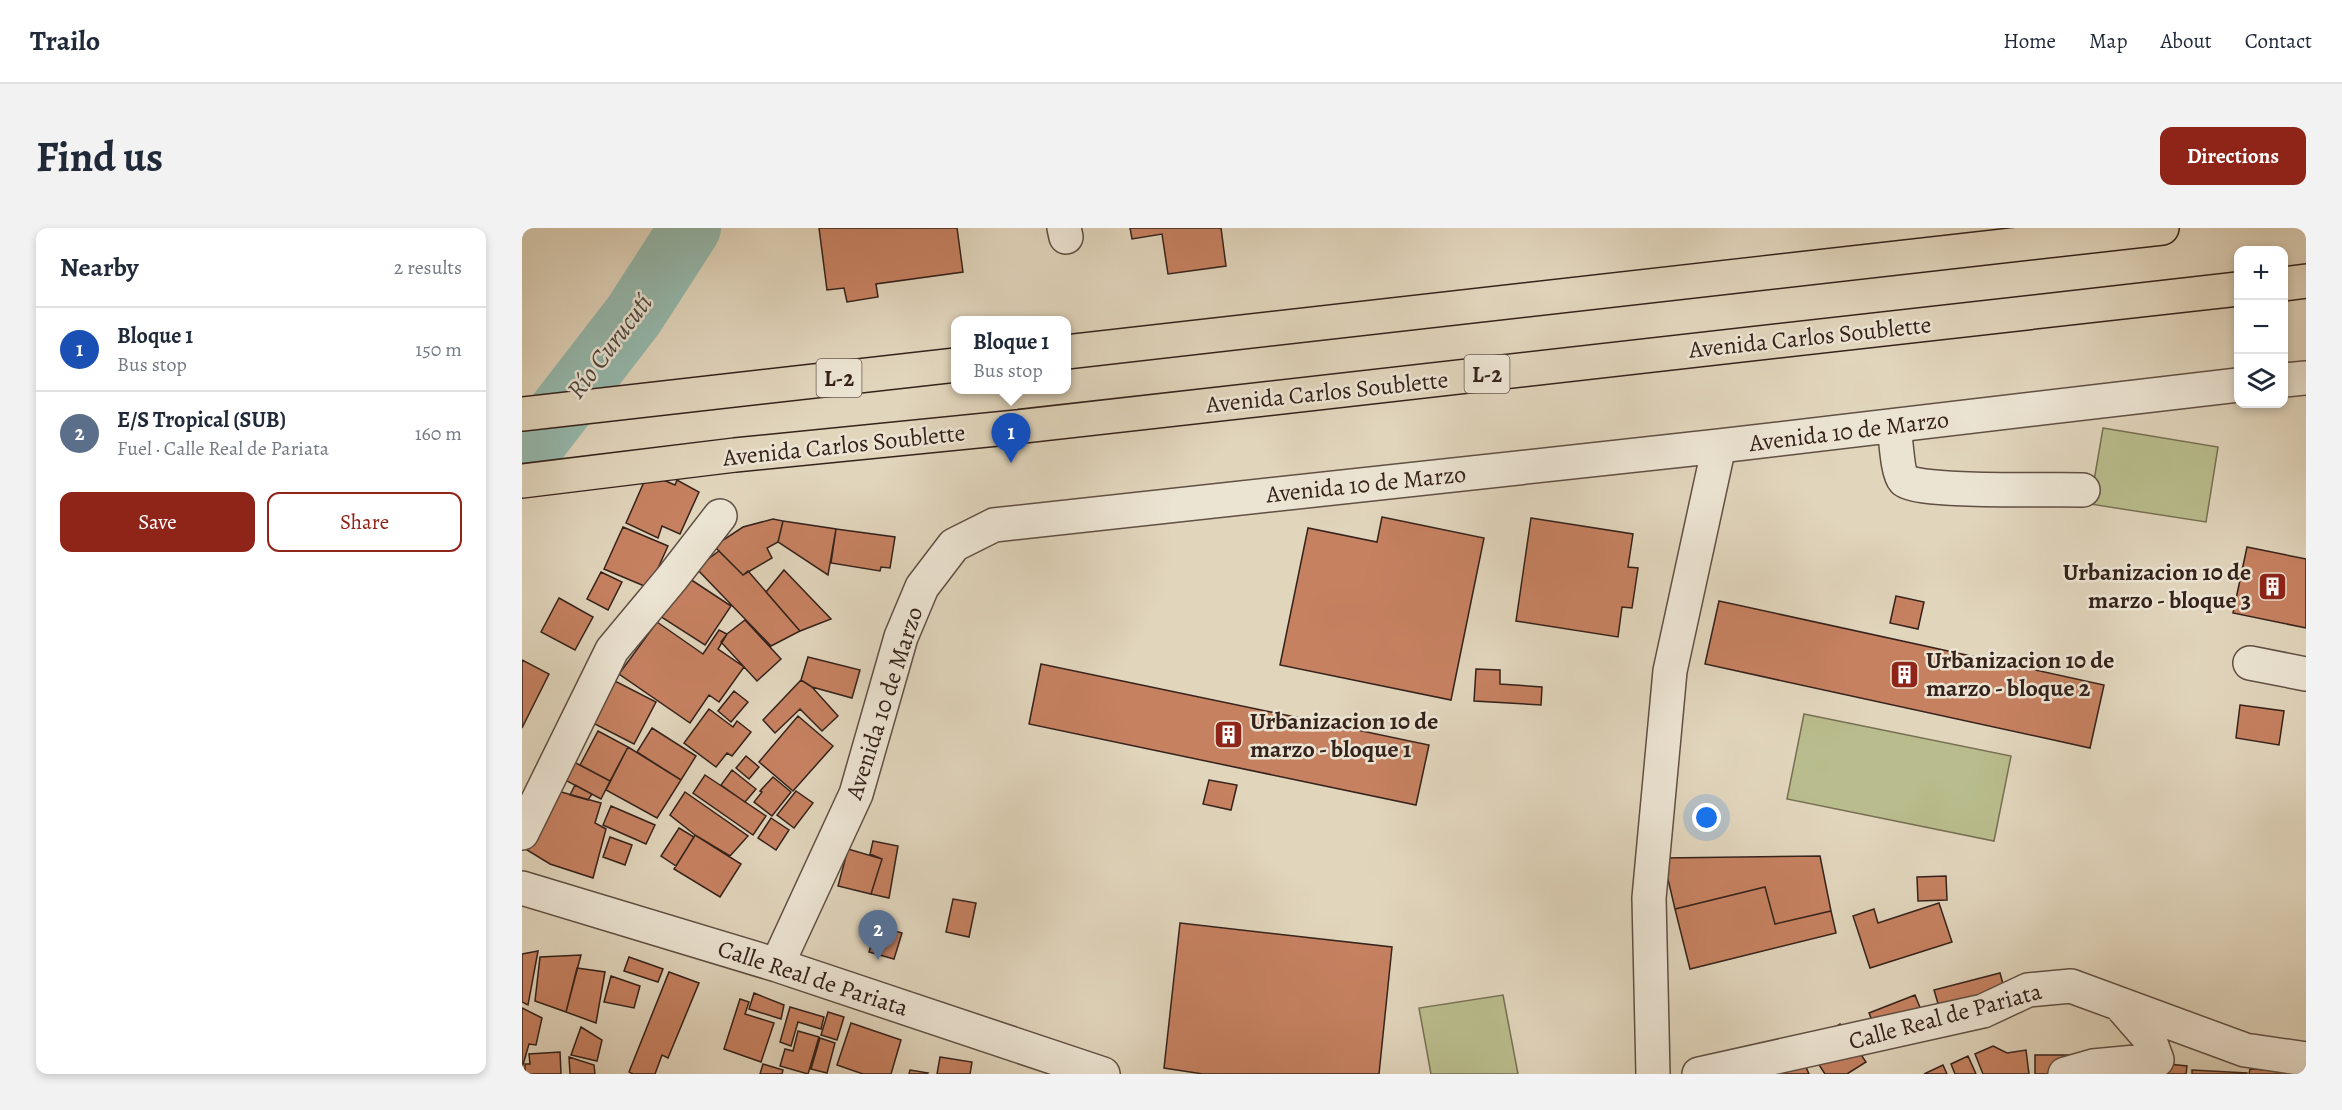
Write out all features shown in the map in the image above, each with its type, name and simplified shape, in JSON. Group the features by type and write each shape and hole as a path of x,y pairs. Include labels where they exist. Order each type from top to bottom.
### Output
{"main road":[{"path":"1071,351 2162,228"},
{"path":"2288,283 2306,281"},
{"name":"Avenida Carlos Soublette","path":"522,481 2234,289"},
{"name":"L-2","path":"522,414 951,365"}],"street":[{"path":"2288,380 2306,378"},
{"name":"Avenida 10 de Marzo","path":"777,965 856,794 901,637 922,586 954,545 994,525 1719,446 2234,386"},
{"path":"1894,426 1902,477 1909,484 1935,488 2083,490"},
{"path":"1653,1074 1649,898 1670,671 1719,446"},
{"path":"522,833 612,650 720,516"},
{"path":"2250,663 2306,674"},
{"name":"Calle Real de Pariata","path":"522,888 777,965 1103,1074"},
{"name":"Calle Real de Pariata","path":"1699,1074 1983,1011 2028,990 2071,986 2245,1050 2306,1059"},
{"path":"2065,1074 2093,1066 2157,1060 2150,1038 2119,1003"}],"green space":[{"path":"2103,428 2218,447 2206,522 2090,504"},
{"path":"1804,714 2011,756 1994,841 1787,799"},
{"path":"1503,995 1518,1074 1431,1074 1419,1008"}],"building":[{"path":"819,228 957,228 963,272 876,284 878,297 847,302 844,288 827,290"},
{"path":"1130,228 1221,228 1226,266 1168,274 1162,234 1132,239"},
{"path":"661,479 675,485 677,480 699,492 680,534 662,526 658,538 626,523 644,482"},
{"path":"1382,517 1484,538 1451,700 1280,665 1308,528 1377,542"},
{"path":"1531,518 1633,534 1628,567 1638,568 1632,608 1622,607 1618,637 1516,621"},
{"path":"773,519 783,521 778,542 767,548 772,558 743,575 714,546 743,527"},
{"path":"783,521 836,529 828,575 778,542"},
{"path":"623,527 668,546 649,588 604,569"},
{"path":"836,529 895,537 890,568 881,567 880,571 831,563"},
{"name":"Urbanizacion 10 de marzo - bloque 3","path":"2247,547 2306,559 2306,628 2233,613"},
{"path":"719,551 743,575 748,571 800,631 771,646 696,568"},
{"path":"784,570 831,619 800,631 766,592"},
{"path":"601,572 622,582 608,610 587,599"},
{"path":"690,579 731,606 705,645 655,613"},
{"path":"1896,596 1924,602 1918,629 1890,623"},
{"path":"559,598 593,617 575,650 541,632"},
{"name":"Urbanizacion 10 de marzo - bloque 2","path":"1719,601 2104,685 2090,748 1705,664"},
{"path":"745,620 781,659 757,681 721,642 727,634"},
{"path":"657,622 703,654 719,630 727,634 718,649 744,667 719,702 709,695 690,723 619,674"},
{"path":"808,657 860,670 852,698 812,687 801,680"},
{"path":"522,660 549,674 522,728"},
{"name":"Urbanizacion 10 de marzo - bloque 1","path":"1041,664 1429,745 1416,805 1029,724"},
{"path":"1476,669 1500,670 1500,684 1542,687 1541,705 1474,701"},
{"path":"607,677 656,702 634,744 585,719"},
{"path":"801,680 812,687 838,716 822,731 800,709 775,733 763,720"},
{"path":"734,691 748,702 731,722 718,711"},
{"path":"2240,705 2284,711 2279,745 2236,738"},
{"path":"709,709 733,727 737,721 751,732 732,756 727,753 716,767 684,743"},
{"path":"798,716 833,746 793,791 759,762"},
{"path":"652,728 696,756 681,780 637,752"},
{"path":"598,731 628,747 610,781 580,765"},
{"path":"628,747 681,780 657,818 606,790"},
{"path":"746,756 759,767 749,779 736,768"},
{"path":"574,762 610,781 601,799 565,780"},
{"path":"732,770 756,789 745,802 721,785"},
{"path":"705,775 766,816 753,835 693,793"},
{"path":"773,777 791,792 772,816 754,802 762,792 760,791"},
{"path":"1209,780 1237,785 1231,810 1203,804"},
{"path":"575,785 592,794 588,800 570,795"},
{"path":"554,790 601,803 595,823 606,829 593,878 550,864 527,850"},
{"path":"796,791 813,803 794,828 777,815"},
{"path":"685,792 748,836 730,856 695,835 670,815"},
{"path":"611,806 655,825 646,844 603,825"},
{"path":"771,818 789,830 776,850 758,838"},
{"path":"679,828 694,837 676,866 661,856"},
{"path":"695,835 741,864 720,897 674,869"},
{"path":"610,837 632,845 625,865 603,857"},
{"path":"873,841 898,846 889,898 871,894 882,859 870,854"},
{"path":"848,849 882,859 871,894 838,886"},
{"path":"1820,856 1831,911 1775,924 1765,887 1675,909 1663,858"},
{"path":"1946,876 1947,900 1918,901 1917,877"},
{"path":"1765,887 1775,924 1831,911 1836,933 1690,969 1675,909"},
{"path":"953,899 976,903 969,937 946,932"},
{"path":"1939,903 1952,942 1870,968 1853,916 1874,909 1878,923"},
{"path":"1180,923 1392,947 1379,1074 1203,1074 1164,1068"},
{"path":"877,926 902,933 894,959 869,952"},
{"path":"538,951 528,1005 522,1002 522,954"},
{"path":"581,955 566,1012 535,1001 540,957"},
{"path":"629,957 663,969 658,982 624,971"},
{"path":"577,968 605,972 596,1023 566,1012"},
{"path":"669,972 699,983 668,1058 662,1055 655,1074 633,1074 629,1072"},
{"path":"2000,973 2009,1006 1939,1007 1934,990"},
{"path":"611,976 640,986 634,1008 604,1002"},
{"path":"754,993 784,1005 781,1019 749,1009"},
{"path":"1915,995 1925,1020 1882,1046 1869,1013"},
{"path":"740,999 749,1002 745,1014 774,1023 761,1062 724,1049"},
{"path":"790,1007 824,1017 821,1029 798,1022 791,1046 780,1042"},
{"path":"522,1008 542,1018 536,1045 529,1044 522,1068"},
{"path":"828,1012 844,1017 837,1040 821,1035"},
{"path":"851,1023 901,1040 891,1074 863,1074 837,1065"},
{"path":"1840,1024 1866,1062 1847,1074 1825,1074 1806,1045"},
{"path":"581,1027 602,1040 597,1061 571,1055"},
{"path":"798,1031 819,1037 808,1074 780,1066 785,1049 793,1051"},
{"path":"820,1038 835,1043 827,1073 811,1069"},
{"path":"1993,1046 2007,1053 2026,1050 2029,1074 1983,1074 1975,1054"},
{"path":"560,1052 561,1074 525,1074 525,1064 530,1064 529,1054"},
{"path":"1800,1053 1809,1074 1763,1074"},
{"path":"2035,1055 2115,1055 2115,1074 2035,1074"},
{"path":"1968,1056 1976,1074 1955,1074 1951,1064"},
{"path":"569,1057 594,1065 595,1074 570,1074"},
{"path":"940,1057 972,1062 970,1074 937,1074"},
{"path":"2120,1059 2187,1066 2186,1074 2119,1074"},
{"path":"763,1064 783,1070 782,1074 760,1074"},
{"path":"1943,1065 1947,1074 1924,1074"},
{"path":"2250,1069 2285,1071 2285,1074 2249,1074"},
{"path":"910,1070 928,1073 909,1074"},
{"path":"2192,1070 2247,1073 2247,1074 2192,1074"}],"waterway":[{"name":"Río Curucutí","path":"522,460 634,315 690,228"}],"place":[{"name":"Bloque 1","path":"1011,463"},
{"name":"Urbanizacion 10 de marzo - bloque 3","path":"2272,586"},
{"name":"Urbanizacion 10 de marzo - bloque 2","path":"1905,674"},
{"name":"Urbanizacion 10 de marzo - bloque 1","path":"1229,735"},
{"name":"E/S Tropical (SUB)","path":"878,960"}]}
